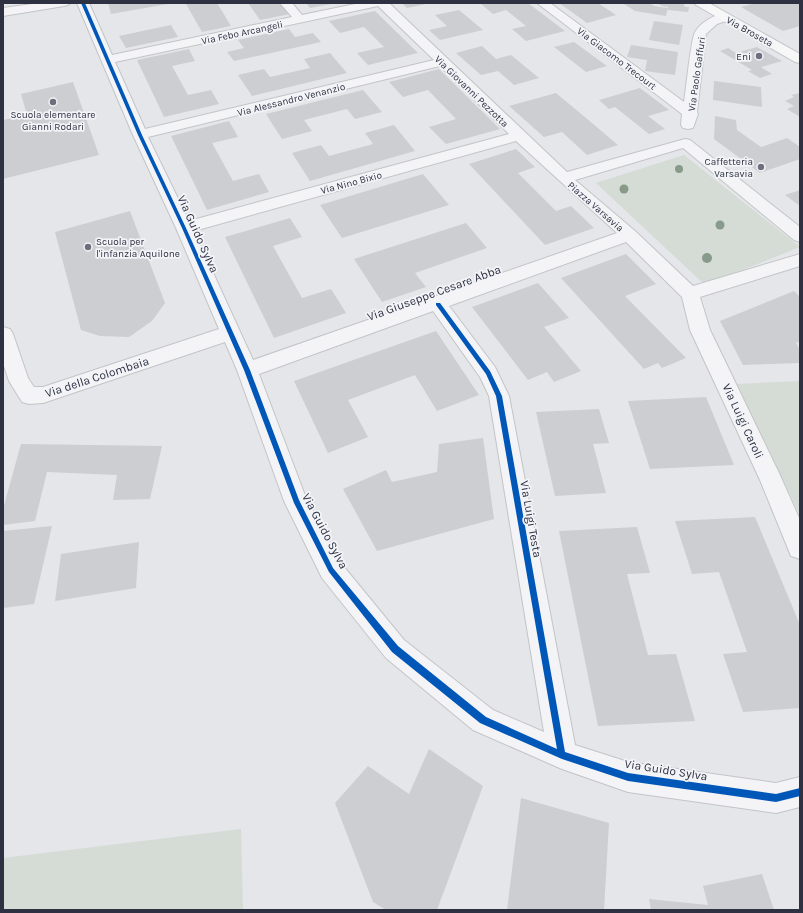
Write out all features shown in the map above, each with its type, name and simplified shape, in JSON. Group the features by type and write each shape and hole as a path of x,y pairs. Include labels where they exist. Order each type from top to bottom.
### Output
{"street":[{"path":"3,12 15,6 64,3"},
{"name":"Via Guido Sylva","path":"83,3 140,135 184,228 247,370 296,501 331,570 395,648 483,720 562,755 628,777 776,798 800,792"},
{"path":"286,3 300,20"},
{"name":"Via Febo Arcangeli","path":"108,60 376,3"},
{"name":"Via Giovanni Pezzotta","path":"382,3 564,178"},
{"name":"Via Giacomo Trecourt","path":"543,3 691,114"},
{"name":"Via Broseta","path":"700,3 800,59"},
{"name":"Via Paolo Gaffuri","path":"685,143 691,114 690,103 700,33 713,21 725,17"},
{"name":"Via Alessandro Venanzio","path":"140,135 442,62"},
{"name":"Via Nino Bixio","path":"184,228 519,136"},
{"path":"685,143 800,236"},
{"name":"Piazza Varsavia","path":"564,178 685,143"},
{"name":"Piazza Varsavia","path":"564,178 629,235 690,294"},
{"name":"Via Giuseppe Cesare Abba","path":"247,370 438,304 629,235"},
{"path":"690,294 800,260"},
{"name":"Via Luigi Caroli","path":"690,294 700,330 768,473 800,548"},
{"name":"Via Luigi Testa","path":"438,304 488,373 499,396 562,755"},
{"name":"Via della Colombaia","path":"3,334 19,380 29,396 43,396 230,333"}],"shaded area":[{"path":"684,155 800,247 705,285 596,183"},
{"path":"800,381 800,515 737,384"},
{"path":"241,829 243,910 3,910 3,858"}],"building":[{"path":"108,3 168,3 168,4 111,14"},
{"path":"217,3 231,26 202,32 186,4"},
{"path":"248,3 282,3 290,14 260,20"},
{"path":"306,3 331,3 331,4 310,8"},
{"path":"402,3 426,3 426,4 407,8"},
{"path":"528,3 565,31 526,41 512,29 526,26 506,10 493,14 481,4"},
{"path":"559,3 598,3 616,15 587,23"},
{"path":"649,3 654,6 668,8 666,16 635,11 624,4"},
{"path":"657,3 683,3 685,7 689,7 688,12 668,10 668,7"},
{"path":"756,3 800,4 800,26 783,31 741,7"},
{"path":"459,10 483,30 440,40 429,30 447,26 435,15"},
{"path":"375,11 418,53 368,65 357,53 384,47 364,27 340,33 329,21"},
{"path":"654,21 683,25 679,45 649,40"},
{"path":"171,25 178,37 126,48 119,36"},
{"path":"289,29 295,37 313,33 321,42 234,61 227,52 244,48 238,40"},
{"path":"574,42 607,66 586,72 554,47"},
{"path":"631,45 678,52 675,75 645,71 647,60 627,57"},
{"path":"482,46 496,59 511,55 539,78 514,85 498,71 481,75 456,53"},
{"path":"757,47 782,61 761,67 772,74 760,78 748,71 752,70 720,51 728,48 736,53"},
{"path":"189,49 195,61 172,66 188,95 211,90 219,104 164,117 137,60"},
{"path":"330,53 347,73 252,96 238,75 264,69 270,77 310,68 304,59"},
{"path":"439,69 500,129 446,144 429,127 456,119 428,90 403,97 389,82"},
{"path":"714,81 761,87 762,107 713,100"},
{"path":"73,82 99,155 3,179 3,120 27,115 21,94"},
{"path":"640,88 669,110 648,116 665,129 649,134 615,107 609,109 599,100"},
{"path":"363,90 382,112 355,119 347,109 304,120 312,131 282,139 266,114"},
{"path":"556,93 618,145 587,155 562,132 544,137 509,106"},
{"path":"800,93 800,117 787,109 794,106 785,101 794,97 791,95"},
{"path":"715,116 736,120 737,130 761,147 787,138 800,147 800,159 760,173 714,139"},
{"path":"229,121 238,137 212,143 233,181 259,174 269,192 207,210 171,136"},
{"path":"394,125 415,151 310,181 292,153 321,145 329,156 373,144 365,133"},
{"path":"516,149 535,167 518,173 556,211 571,206 594,228 545,245 469,164"},
{"path":"423,174 449,205 342,238 320,205"},
{"path":"800,190 800,206 785,195"},
{"path":"130,211 165,303 152,321 129,337 100,336 81,330 55,232"},
{"path":"290,218 302,237 273,246 302,298 331,289 346,313 274,338 225,237"},
{"path":"466,223 487,248 415,273 426,287 382,302 354,259"},
{"path":"626,254 656,284 625,296 686,358 662,368 658,363 644,369 561,278"},
{"path":"538,283 569,318 544,327 581,371 554,382 547,372 528,380 472,307"},
{"path":"794,291 800,297 800,341 796,343 800,350 800,363 743,365 720,321"},
{"path":"436,331 479,395 437,411 415,375 348,400 368,437 328,453 294,381"},
{"path":"706,397 734,465 650,469 628,401"},
{"path":"599,409 609,443 593,444 606,493 555,496 536,412"},
{"path":"483,438 494,519 377,551 343,489 386,470 392,482 437,472 439,444"},
{"path":"21,444 162,446 150,499 113,500 117,475 47,472 35,521 3,525 3,509"},
{"path":"755,517 800,625 800,708 743,712 723,654 747,652 719,572 692,574 675,521"},
{"path":"52,526 34,604 3,608 3,531"},
{"path":"637,527 650,573 627,574 648,655 676,654 695,721 598,726 559,531"},
{"path":"139,542 136,588 55,601 61,554"},
{"path":"429,749 483,786 437,910 386,910 373,902 335,803 368,766 409,794"},
{"path":"521,798 609,823 604,910 507,910"},
{"path":"762,874 774,910 651,910 649,899 708,905 703,886"}],"cycle path":[{"path":"83,3 140,135 184,228 247,370 296,501 331,570 395,649 483,720 562,755 628,777 776,798 800,792"},
{"path":"438,304 488,373 499,396 562,755"}],"place":[{"name":"Eni","path":"759,56"},
{"name":"Scuola elementare Gianni Rodari","path":"53,102"},
{"name":"Caffetteria Varsavia","path":"761,167"},
{"name":"Scuola per l'infanzia Aquilone","path":"88,247"}]}
